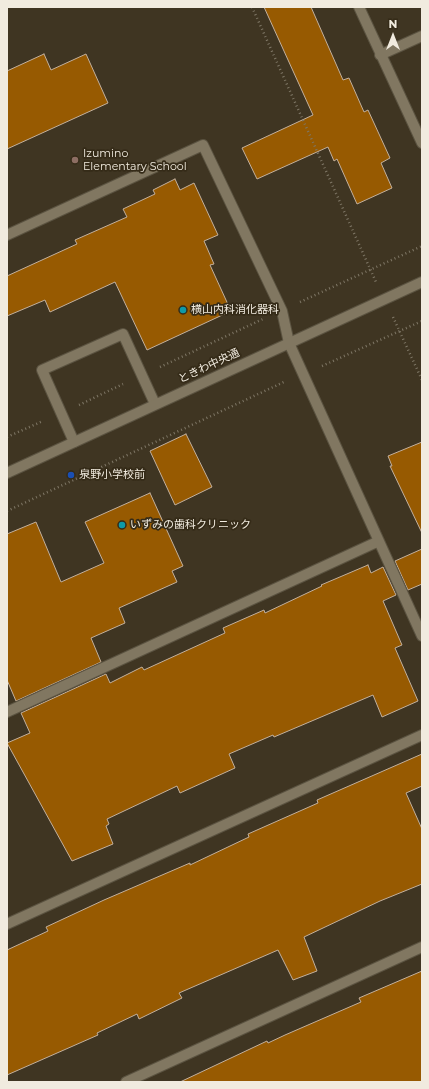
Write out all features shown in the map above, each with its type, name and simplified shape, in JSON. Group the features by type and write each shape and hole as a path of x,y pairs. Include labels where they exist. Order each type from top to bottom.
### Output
{"street":[{"path":"359,7 422,143"},
{"path":"380,55 422,36"},
{"path":"7,235 203,145 282,311 289,343 422,636"},
{"name":"ときわ中央通","path":"7,473 422,282"},
{"path":"74,442 42,370 123,334 155,404"},
{"path":"7,712 378,540"},
{"path":"7,924 422,735"},
{"path":"126,1082 422,948"}],"path":[{"path":"252,7 384,300 422,380"},
{"path":"7,437 422,246"},
{"path":"7,510 422,321"}],"building":[{"path":"264,7 311,7 343,80 349,78 364,112 368,110 390,158 381,163 392,188 357,204 337,159 334,161 328,147 257,179 242,148 313,115"},
{"path":"44,54 51,70 86,54 108,103 7,149 7,71"},
{"path":"175,179 180,190 194,183 218,235 204,241 214,264 210,265 231,311 147,350 115,282 50,312 45,300 7,316 7,276 77,244 75,240 127,217 123,209 155,194 153,190"},
{"path":"186,434 212,487 175,505 150,451"},
{"path":"422,442 422,533 390,466 392,466 388,456"},
{"path":"150,493 183,566 172,571 177,582 119,608 125,623 91,638 101,662 16,701 7,680 7,534 36,522 61,582 104,563 85,522"},
{"path":"422,549 422,584 408,590 395,561"},
{"path":"368,565 371,573 383,567 396,595 383,601 402,645 395,648 418,701 382,717 373,695 274,737 273,735 229,754 235,768 180,793 177,786 107,819 109,824 106,826 113,844 72,861 7,743 30,733 21,713 106,674 110,683 142,667 144,670 225,633 223,628 264,610 265,613 322,586 321,585"},
{"path":"422,754 422,786 406,793 422,829 422,884 380,901 304,937 317,971 293,980 278,950 179,993 182,998 139,1019 137,1014 97,1033 98,1035 7,1075 7,950 48,931 46,927 190,863 190,865 249,837 248,834 318,803 317,800"},
{"path":"422,971 422,1082 180,1082 267,1041 268,1043 361,1002 359,998"}],"place":[{"name":"Izumino Elementary School","path":"75,160"},
{"name":"横山内科消化器科","path":"183,310"},
{"name":"泉野小学校前","path":"71,475"},
{"name":"いずみの歯科クリニック","path":"122,525"}]}
